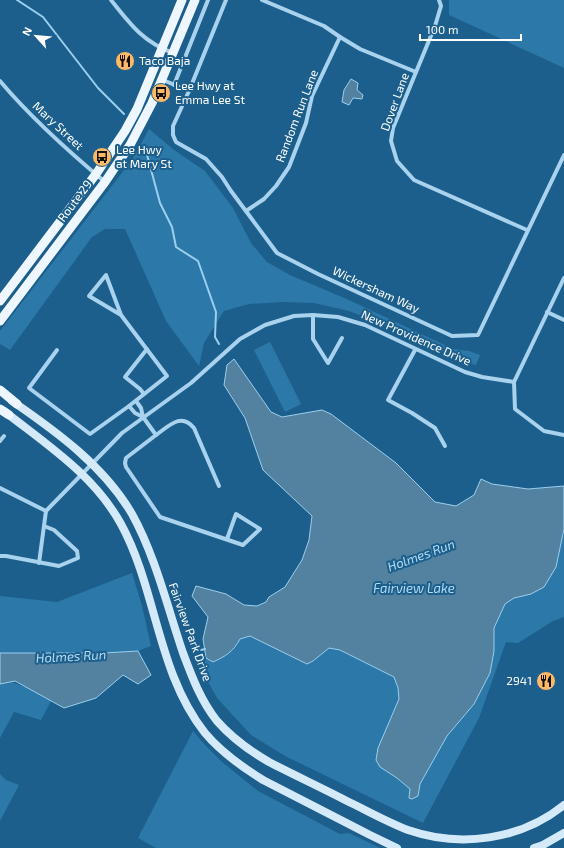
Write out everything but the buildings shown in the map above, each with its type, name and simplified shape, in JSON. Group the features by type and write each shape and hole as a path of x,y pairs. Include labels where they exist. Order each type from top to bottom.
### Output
{"main road":[{"name":"Route 29","path":"0,301 96,174 122,137 137,109 182,0"},
{"name":"Route 29","path":"0,321 105,182 138,132 162,80 195,0"},
{"path":"0,391 17,404"},
{"name":"Fairview Park Drive","path":"17,404 92,463 111,484 122,500 140,530 148,547 189,669 201,697 225,729 253,753 397,825 419,833 442,838 465,840 498,837 534,823 564,805"},
{"path":"0,408 82,474 92,484 112,510 136,556 175,679 188,707 205,733 231,758 263,780 370,836 397,848"},
{"path":"534,848 543,845 564,833"}],"street":[{"path":"111,0 136,31 162,49 173,53"},
{"path":"174,84 208,0"},
{"name":"Wickersham Way","path":"226,0 173,126 173,135 176,142 206,159 222,176 277,253 318,274 452,336 478,335 564,154"},
{"path":"262,0 324,26 360,49 416,72"},
{"name":"Dover Lane","path":"439,0 441,6 435,26 393,128 391,141 397,161 414,180 527,230"},
{"name":"Random Run Lane","path":"246,211 264,199 276,186 289,167 306,123 312,96 340,37"},
{"path":"162,80 189,91"},
{"name":"Mary Street","path":"0,81 20,104 105,182"},
{"path":"57,350 29,388 90,434 136,401 166,376 121,315 106,275 90,296 121,315"},
{"path":"564,278 514,382 515,409 544,431 564,435"},
{"path":"547,312 564,320"},
{"path":"313,315 313,339 328,363 342,338"},
{"name":"New Providence Drive","path":"46,511 112,442 143,417 191,383 227,350 253,331 278,320 294,316 313,315 338,317 351,320 365,325 415,350 465,372 487,378 514,382"},
{"path":"144,394 125,377 147,349"},
{"path":"415,350 388,400 435,428 446,446"},
{"path":"136,401 141,408 143,417 156,435"},
{"path":"129,406 135,413 143,417"},
{"path":"219,486 194,428 186,420 180,420 156,435 126,458 124,463 160,517 227,540 243,545 260,529 236,514 227,540"},
{"path":"0,441 4,436"},
{"path":"0,488 46,511 38,563"},
{"path":"0,556 59,566 78,558 78,551 54,530 44,526"}],"shaded area":[{"path":"449,0 564,0 564,68 449,15"},
{"path":"149,129 174,150 205,171 233,208 251,243 267,262 290,275 349,300 453,349 469,351 480,355 476,365 454,359 378,322 349,311 314,303 283,302 249,304 224,311 204,343 199,366 166,321 125,229 105,229 92,237 10,350 0,344 0,331 121,174 135,155"},
{"path":"270,342 301,404 285,412 254,350"},
{"path":"562,535 564,536 564,617 553,621 518,643 506,642 479,718 423,823 285,756 251,735 217,698 202,671 206,658 213,662 226,656 240,639 250,636 307,664 329,648 340,650 394,677 398,688 399,699 395,710 397,778 410,789 409,797 418,796 420,784 447,736 474,704 490,673 494,651 494,628 505,604 514,598 531,594 556,567"},
{"path":"132,573 142,606 151,646 138,651 104,653 0,653 0,596 57,602"},
{"path":"11,682 29,688 51,686 51,701 41,720 14,712 0,738 0,684"},
{"path":"193,731 221,761 258,791 340,834 349,833 380,848 156,848 138,838"},
{"path":"0,774 6,780 19,785 0,821"}],"water":[{"path":"351,79 358,83 357,90 363,95 362,99 353,98 349,105 342,102 344,90"},
{"name":"Fairview Lake","path":"234,359 271,412 282,417 322,410 331,414 396,463 435,502 456,506 474,495 481,479 492,484 528,489 564,486 564,529 556,567 544,587 531,594 514,598 505,604 494,628 494,651 490,673 474,704 447,736 420,784 418,796 412,799 409,798 410,789 380,767 376,760 378,748 399,699 398,688 394,677 340,650 329,648 307,664 250,636 240,639 232,650 218,660 213,662 206,658 203,639 208,617 192,596 196,586 226,594 244,605 257,606 266,602 269,597 285,587 302,560 309,540 312,516 263,470 245,418 224,385 227,365"},
{"path":"138,651 151,675 138,684 123,675 96,698 64,708 15,681 0,684 0,653 104,653"}],"waterway":[{"path":"17,0 43,17 98,88 124,114"},
{"path":"144,147 160,203 172,227 176,247 198,261 216,312 215,337 219,344"},
{"name":"Holmes Run","path":"197,651 205,649"}],"place":[{"name":"Taco Baja","path":"125,61"},
{"name":"Lee Hwy at Emma Lee St","path":"161,93"},
{"name":"Lee Hwy at Mary St","path":"102,157"},
{"name":"2941","path":"546,681"}]}
